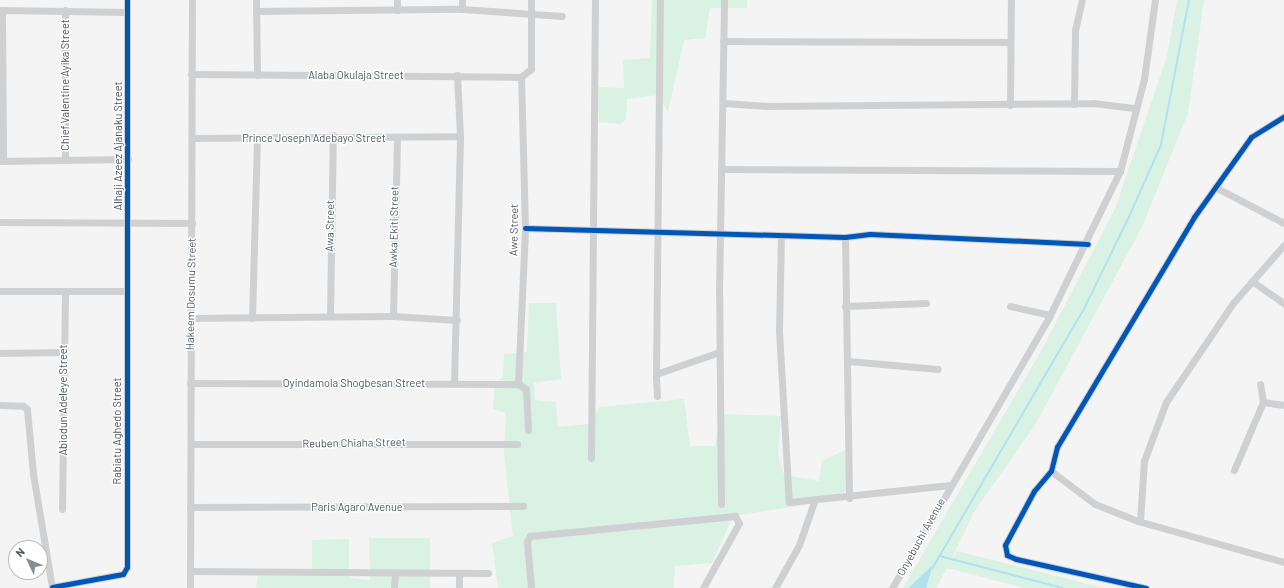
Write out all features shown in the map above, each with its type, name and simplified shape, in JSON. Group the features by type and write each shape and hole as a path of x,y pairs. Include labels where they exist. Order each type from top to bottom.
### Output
{"street":[{"name":"Alhaji Azeez Ajanaku Street","path":"127,291 129,223 128,0"},
{"name":"Hakeem Dosumu Street","path":"190,588 190,383 192,318 193,138 191,74 192,0"},
{"path":"256,0 256,75"},
{"path":"397,0 397,10"},
{"path":"462,0 462,9"},
{"path":"521,77 531,69 532,0"},
{"path":"591,458 595,0"},
{"path":"657,396 660,0"},
{"path":"721,504 719,352 723,234 724,0"},
{"path":"1010,105 1011,0"},
{"path":"1074,104 1075,30 1082,0"},
{"name":"Onyebuchi Avenue","path":"892,588 950,485 1050,315 1088,244 1120,171 1134,108 1144,79 1155,0"},
{"path":"256,11 462,9 562,16"},
{"path":"127,12 1,10 2,161 128,159"},
{"name":"Chief Valentine Ayika Street","path":"65,10 65,160"},
{"path":"724,41 1010,42"},
{"name":"Alaba Okulaja Street","path":"191,74 457,75 521,77"},
{"path":"454,383 457,320 460,136 457,75"},
{"name":"Awe Street","path":"518,384 525,228 521,77"},
{"path":"723,103 1074,104 1134,108"},
{"path":"1146,588 1007,555 1007,538 1034,491 1051,471 1057,447 1215,187 1251,137 1262,127 1284,116"},
{"name":"Prince Joseph Adebayo Street","path":"193,138 257,138 332,135 397,138 460,136"},
{"name":"Awa Street","path":"330,316 332,135"},
{"path":"252,318 257,138"},
{"name":"Awka Ekiti Street","path":"393,316 397,138"},
{"path":"723,169 1120,171"},
{"path":"1215,187 1284,223"},
{"path":"0,222 192,223"},
{"path":"525,228 592,228 723,234 782,234 845,237 870,234 1088,244"},
{"path":"782,234 779,331 788,500 813,504 950,485"},
{"path":"845,237 849,498"},
{"path":"1140,521 1144,461 1159,415 1179,379 1252,281 1284,245"},
{"path":"1252,281 1284,303"},
{"path":"0,291 127,291"},
{"name":"Rabiatu Aghedo Street","path":"52,588 126,571 127,291"},
{"name":"Abiodun Adeleye Street","path":"62,509 65,292"},
{"path":"845,306 926,303"},
{"path":"1010,306 1050,315"},
{"path":"192,318 393,316 457,320"},
{"path":"0,353 63,352"},
{"path":"656,374 719,352"},
{"path":"848,361 938,369"},
{"name":"Oyindamola Shogbesan Street","path":"190,383 518,384"},
{"path":"518,384 526,388 528,430"},
{"path":"1234,470 1263,402 1260,384"},
{"path":"1263,402 1284,405"},
{"path":"0,405 23,406 27,410 33,474 52,588"},
{"name":"Reuben Chiaha Street","path":"191,444 517,444"},
{"path":"1051,471 1095,504 1140,521 1284,562"},
{"path":"775,588 799,545 813,504"},
{"name":"Paris Agaro Avenue","path":"190,507 523,506"},
{"path":"530,588 527,542 530,536 735,516 739,523 703,588"},
{"path":"191,571 488,573"},
{"path":"394,588 395,573"},
{"path":"459,573 459,588"}],"green space":[{"path":"652,0 747,0 747,8 710,8 705,38 684,40 668,112 658,95 627,99 626,119 621,124 599,122 597,87 624,88 623,60 650,58"},
{"path":"1177,0 1204,0 1188,113 1142,227 1035,425 974,512 951,560 957,551 1104,588 1025,588 947,568 936,588 926,588 933,566 907,588 903,588 1041,351 1115,209 1167,56"},
{"path":"529,303 556,303 561,379 534,383 535,400 556,402 558,427 589,424 599,407 684,399 690,446 715,446 721,414 781,416 778,454 784,475 819,481 822,461 845,450 850,490 811,504 733,516 712,563 675,566 674,588 498,588 492,543 513,536 504,453 506,413 493,409 494,389 503,375 504,354 527,352"},
{"path":"369,538 430,538 430,588 256,588 258,576 312,576 312,540 349,539 349,578 370,580"}],"water":[{"path":"933,565 926,588 908,588"}],"waterway":[{"path":"932,569 1084,309 1129,217 1161,145 1189,0"},
{"path":"940,556 1063,588"}],"cycle path":[{"path":"52,587 123,574 127,567 127,0"},
{"path":"1146,588 1016,559 1007,555 1005,545 1034,491 1051,471 1057,447 1194,217 1251,137 1284,116"},
{"path":"525,228 845,237 870,234 1088,244"}]}
